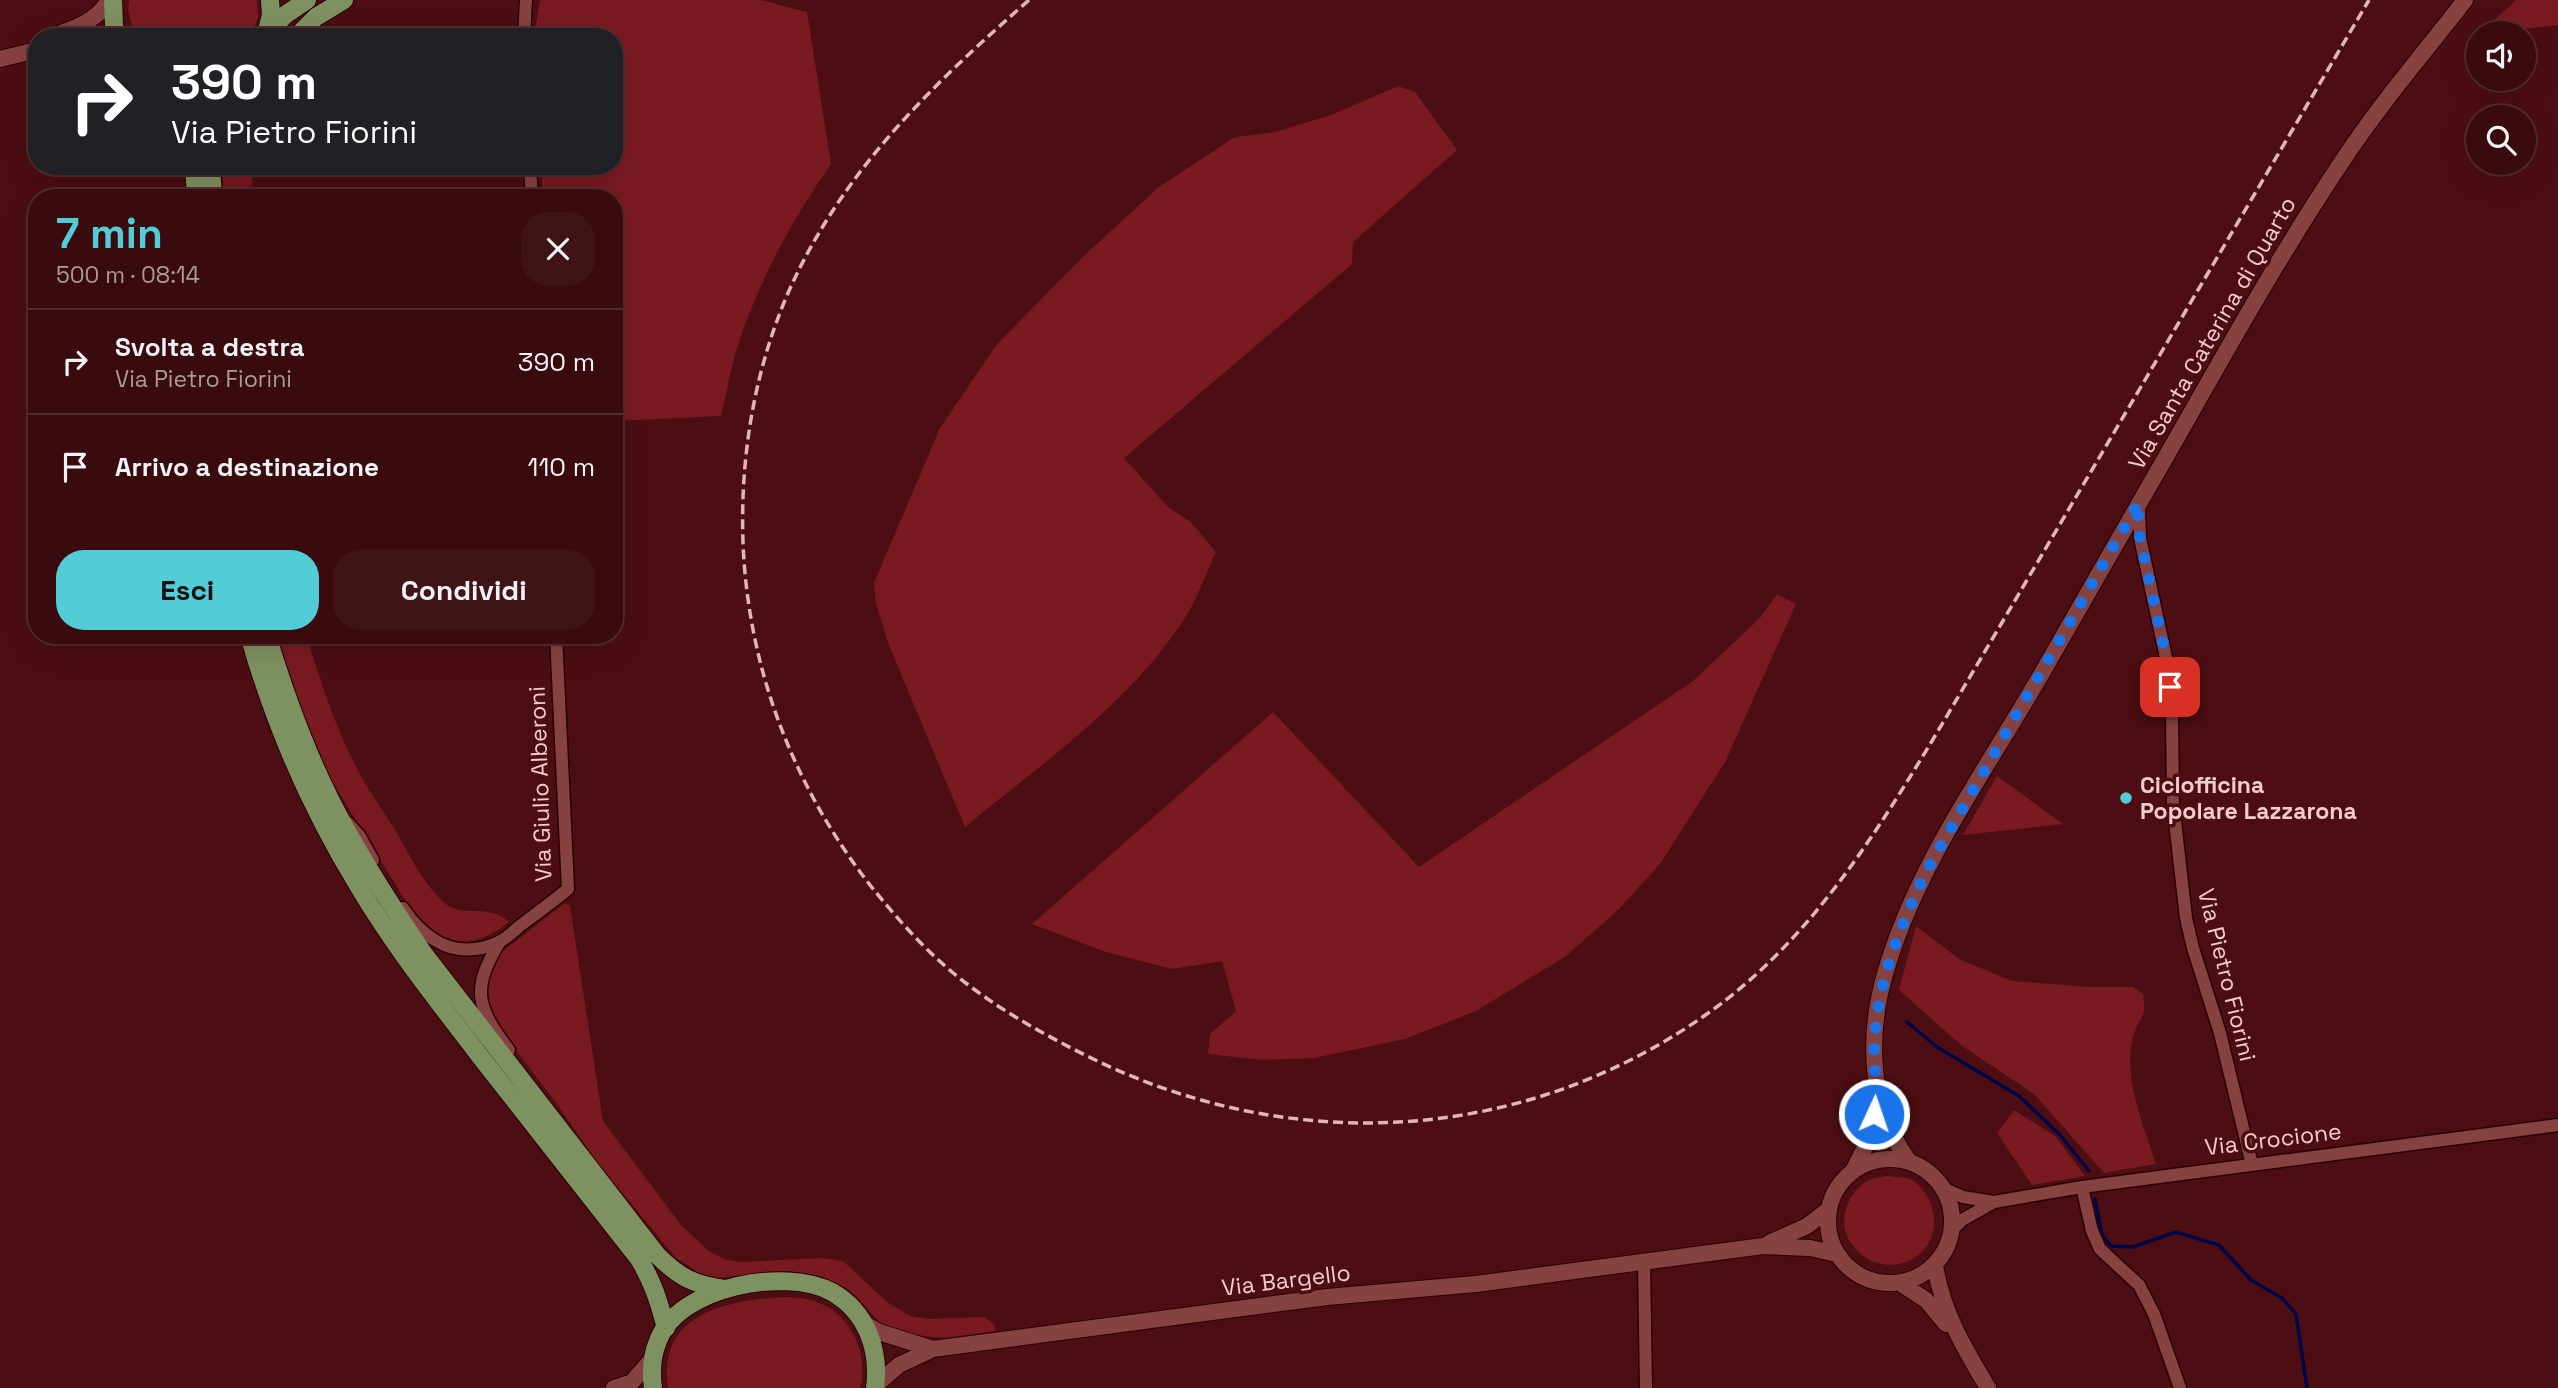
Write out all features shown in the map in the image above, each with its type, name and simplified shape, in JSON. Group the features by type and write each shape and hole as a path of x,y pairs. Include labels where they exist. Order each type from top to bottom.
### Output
{"main road":[{"path":"73,28 101,12 111,0"},
{"path":"111,0 115,28"},
{"path":"268,28 271,0"},
{"path":"273,28 285,15 307,0"},
{"path":"305,28 316,17 344,0"},
{"name":"Via Santa Caterina di Quarto","path":"1908,1160 1895,1143 1886,1124 1878,1094 1875,1034 1884,977 1906,914 1927,870 2267,279 2345,156 2465,0"},
{"name":"Via Santa Caterina di Quarto","path":"2416,64 2479,0"},
{"path":"0,48 28,42"},
{"path":"0,59 28,52"},
{"path":"252,644 280,728 305,787 358,886 389,935 456,1025 639,1259 659,1298 666,1328"},
{"path":"270,644 293,712 338,813 390,905 424,954 663,1261 683,1278 697,1284 724,1289"},
{"name":"Via Santa Caterina di Quarto","path":"1854,1169 1871,1135 1878,1094"},
{"path":"1880,1158 1908,1160 1929,1171 1945,1189 1952,1209 1952,1230 1947,1249 1935,1265 1919,1276 1900,1283 1882,1283 1864,1278 1849,1268 1837,1254 1829,1233 1828,1210 1837,1187 1854,1169 1880,1158"},
{"path":"1763,1245 1807,1226 1828,1210"},
{"path":"1644,1261 1763,1245 1810,1248 1837,1254"},
{"name":"Via Bargello","path":"875,1387 899,1365 933,1349 1327,1297 1476,1284 1644,1261"},
{"path":"1935,1265 1939,1290 1959,1339 1988,1388"},
{"path":"653,1388 653,1358 658,1339 679,1313 696,1301 724,1289 750,1284 803,1283 834,1293 853,1308 865,1324 873,1343 876,1362 875,1387"},
{"path":"1900,1283 1926,1300 1959,1339"},
{"name":"Via Bargello","path":"865,1324 879,1332 933,1349"},
{"path":"614,1388 632,1382 653,1358"}],"street":[{"path":"524,28 526,0"},
{"name":"Via Pietro Fiorini","path":"2139,502 2140,538 2167,662 2172,713 2173,804 2186,918 2220,1033 2252,1165"},
{"name":"Via Giulio Alberoni","path":"499,942 568,890 556,644"},
{"path":"338,813 359,835 398,900 425,935 443,946 459,949 499,942"},
{"path":"499,942 484,969 480,995 483,1008 490,1024 554,1108 559,1129"},
{"name":"Via Crocione","path":"1945,1189 1963,1197 1994,1202 2082,1187 2558,1125"},
{"path":"2082,1187 2092,1231 2100,1249 2139,1285 2154,1314 2180,1388"},
{"name":"Via Crocione","path":"1952,1230 1962,1220 1994,1202"},
{"path":"1644,1261 1646,1388"}],"shaded area":[{"path":"129,0 257,0 258,17 254,28 133,28 128,10"},
{"path":"540,0 761,0 807,12 831,164 803,206 767,272 736,351 721,416 623,421 623,189 542,189 542,175 623,175 623,28 535,28"},
{"path":"2516,0 2558,0 2558,25 2536,28 2536,21 2493,21"},
{"path":"1398,86 1415,92 1457,150 1353,242 1352,264 1124,458 1169,508 1191,522 1216,552 1186,616 1159,654 1108,708 965,827 888,643 876,603 874,583 940,428 997,344 1088,252 1159,187 1235,137 1275,132 1331,115"},
{"path":"223,175 253,175 251,189 223,189"},
{"path":"1777,594 1796,604 1725,762 1660,864 1618,910 1566,956 1476,1011 1405,1039 1314,1058 1262,1060 1208,1054 1210,1034 1236,1011 1222,961 1172,969 1106,952 1032,924 1273,712 1419,867 1693,681 1760,618"},
{"path":"280,644 309,644 334,717 355,765 434,893 449,906 491,913 509,922 484,937 461,942 438,935 415,916 333,783 303,714"},
{"path":"1997,776 2063,824 1963,835"},
{"path":"565,903 570,906 603,1121 681,1225 710,1252 727,1260 742,1262 821,1258 843,1261 887,1302 910,1316 928,1319 984,1317 994,1324 995,1331 946,1338 905,1334 880,1323 848,1289 821,1276 789,1271 715,1278 702,1275 675,1257 597,1162 560,1108 495,1023 485,994 487,979 498,955"},
{"path":"1916,926 1959,959 2012,981 2088,987 2133,987 2143,994 2143,1015 2132,1041 2131,1072 2136,1104 2156,1164 2104,1173 2034,1094 1961,1045 1899,990"},
{"path":"2014,1110 2055,1136 2085,1176 2032,1185 1997,1133"},
{"path":"1887,1176 1909,1179 1919,1185 1930,1202 1934,1221 1932,1237 1924,1250 1912,1259 1898,1264 1882,1264 1867,1258 1853,1246 1845,1229 1845,1211 1853,1194 1867,1181"},
{"path":"781,1297 803,1298 819,1303 834,1311 851,1329 862,1364 860,1388 668,1388 668,1363 673,1343 684,1328 699,1316 718,1308 738,1302"}],"waterway":[{"path":"1907,1022 1937,1047 2019,1096 2060,1135 2089,1171"},
{"path":"2095,1199 2102,1235 2111,1246 2133,1247 2176,1232 2219,1245 2251,1280 2282,1298 2296,1314 2307,1388"}],"railway":[{"path":"1029,0 923,99 862,170 810,249 776,323 766,353 752,415 743,511 747,590 765,680 797,766 843,847 870,885 904,925 940,962 981,995 1041,1032 1087,1056 1164,1088 1242,1110 1322,1121 1401,1122 1480,1112 1558,1091 1633,1059 1704,1016 1741,987 1807,922 1863,849 1914,771 2369,0"}],"place":[{"name":"Ciclofficina Popolare Lazzarona","path":"2126,798"}],"route":[{"path":"1874,1114 1878,1094 1874,1059 1875,1034 1884,977 1906,914 1927,870 2139,502 2140,538 2170,687"}]}
